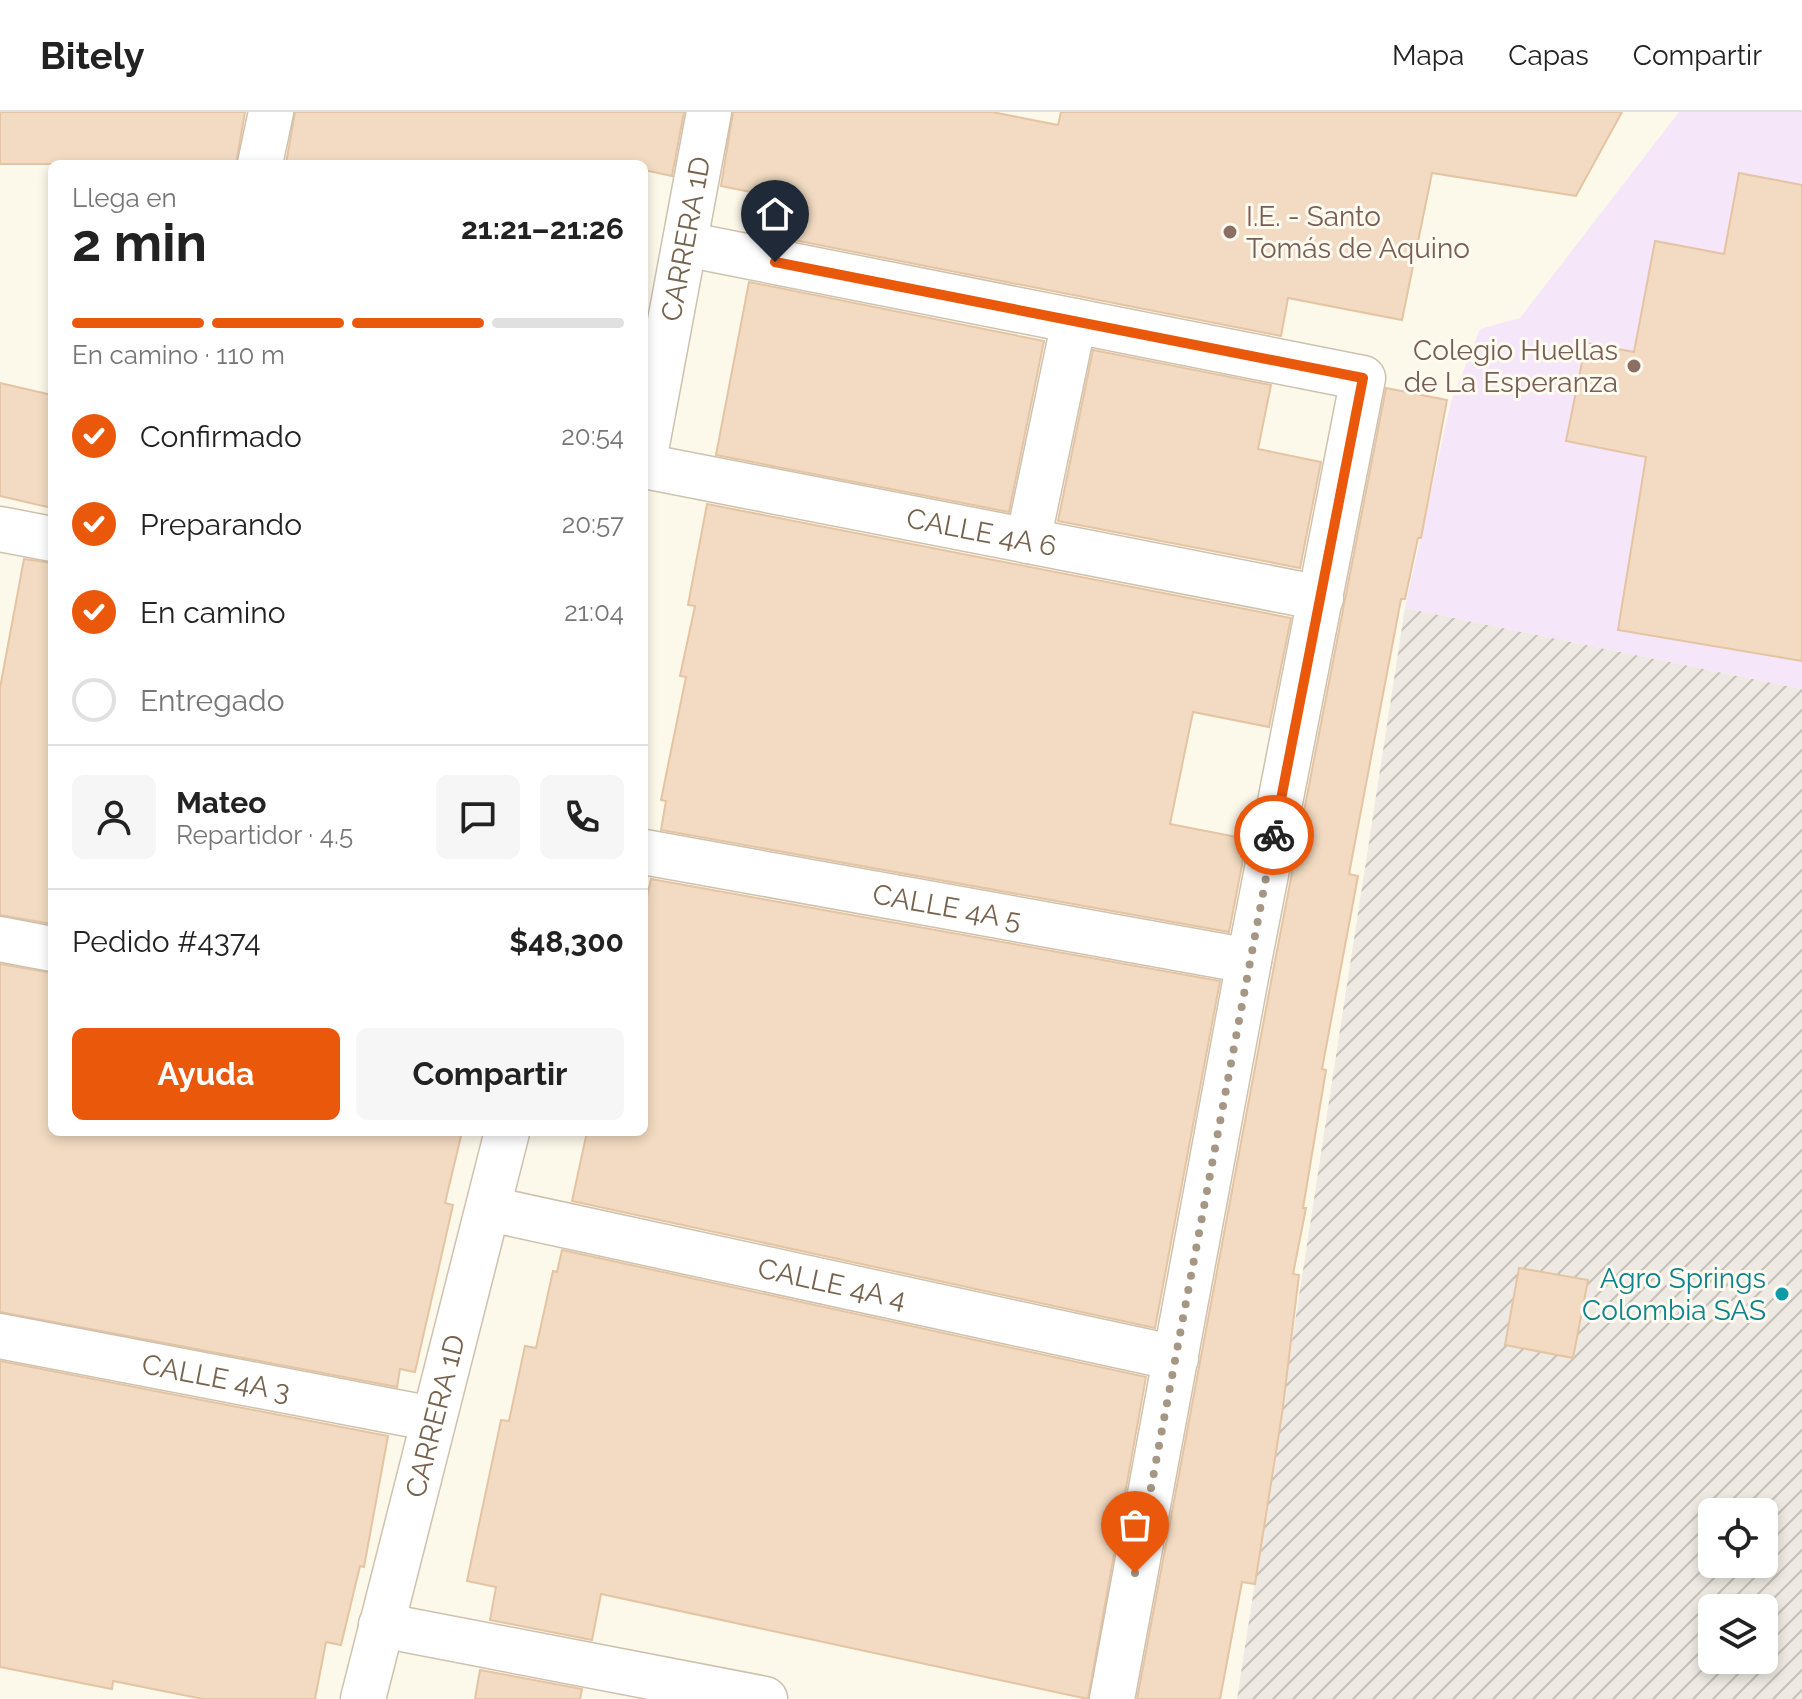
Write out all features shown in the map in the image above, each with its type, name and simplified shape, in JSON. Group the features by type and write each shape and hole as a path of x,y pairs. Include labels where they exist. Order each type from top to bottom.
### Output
{"street":[{"path":"261,160 271,112"},
{"name":"CARRERA 1D","path":"648,443 709,112"},
{"path":"685,244 1363,378 1249,961 1112,1699"},
{"path":"1028,541 1074,321"},
{"name":"CALLE 4A 6","path":"648,465 1321,598"},
{"path":"0,529 48,538"},
{"name":"CALLE 4A 5","path":"648,853 1249,961"},
{"path":"0,939 48,948"},
{"name":"CARRERA 1D","path":"363,1699 506,1136"},
{"name":"CALLE 4A 4","path":"490,1209 1176,1358"},
{"name":"CALLE 4A 3","path":"0,1336 433,1419"},
{"path":"381,1625 765,1699"}],"shaded area":[{"name":"Colegio Huellas de La Esperanza","path":"1679,112 1802,112 1802,689 1405,608 1451,402 1480,329 1520,318"},
{"path":"1405,608 1802,689 1802,1699 1237,1699"}],"building":[{"path":"0,112 245,112 237,160 48,160 48,164 0,164"},
{"path":"295,112 684,112 672,176 648,171 648,160 287,160"},
{"path":"733,112 992,112 1058,125 1061,112 1622,112 1576,196 1432,173 1402,320 1288,298 1281,336 758,233 765,195 721,186"},
{"path":"1739,173 1802,185 1802,661 1618,630 1646,457 1566,441 1586,343 1634,352 1655,241 1724,254"},
{"path":"749,282 1044,341 1009,512 716,455"},
{"path":"1093,350 1271,385 1258,449 1321,462 1300,568 1058,521"},
{"path":"0,383 48,394 48,507 0,496"},
{"path":"1386,388 1447,400 1421,538 1418,538 1405,599 1401,599 1349,874 1358,876 1322,1069 1326,1070 1293,1274 1299,1275 1282,1414 1255,1584 1242,1582 1220,1699 1137,1699 1274,966"},
{"path":"707,504 1291,618 1269,727 1193,712 1170,824 1247,839 1229,932 661,830 666,801 661,800 686,677 680,676 695,606 688,605"},
{"path":"24,559 48,562 48,923 0,915 0,688"},
{"path":"651,879 1220,981 1155,1328 572,1201 586,1136 648,1136 648,893"},
{"path":"0,964 48,972 48,1136 461,1136 445,1203 453,1205 415,1372 400,1369 397,1387 0,1312"},
{"path":"562,1250 1146,1377 1088,1699 601,1594 592,1640 490,1620 496,1587 467,1581 501,1420 509,1421 525,1346 536,1348 553,1271 557,1272"},
{"path":"1519,1268 1588,1280 1573,1358 1505,1345"},
{"path":"0,1361 388,1436 364,1567 360,1566 341,1645 326,1642 315,1699 203,1699 113,1681 112,1689 0,1667"},
{"path":"480,1670 582,1689 580,1699 475,1699"}],"way so far":[{"path":"1135,1573 1274,835"}],"place":[{"name":"I.E. - Santo Tomás de Aquino","path":"1230,232"},
{"name":"Colegio Huellas de La Esperanza","path":"1634,366"},
{"name":"Agro Springs Colombia SAS","path":"1782,1294"}],"route":[{"path":"775,262 1363,378 1274,835"}]}
